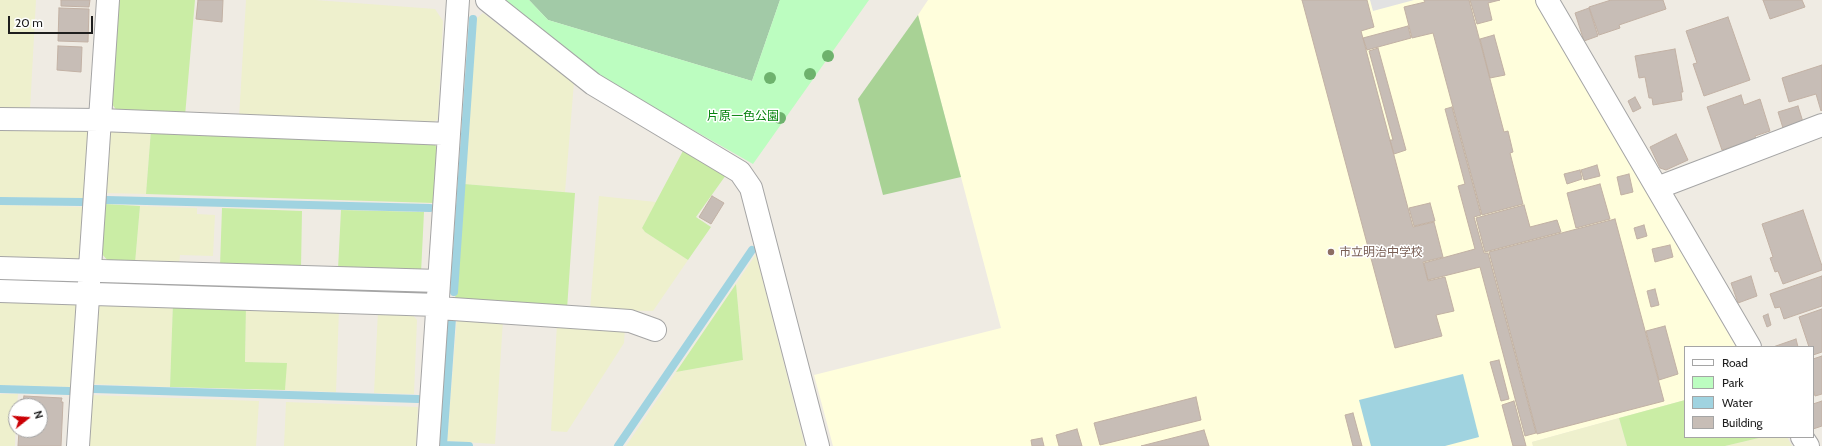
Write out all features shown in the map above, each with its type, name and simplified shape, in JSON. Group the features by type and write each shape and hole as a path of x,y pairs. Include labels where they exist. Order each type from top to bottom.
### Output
{"street":[{"path":"78,446 108,0"},
{"path":"428,446 458,0"},
{"path":"487,0 593,84 740,172 751,188 818,446"},
{"path":"1548,0 1749,346"},
{"path":"0,119 100,120 450,134"},
{"path":"1657,188 1822,125"},
{"path":"0,268 440,281"},
{"path":"0,291 438,306 630,321 655,330"}],"shaded area":[{"path":"0,0 36,0 30,110 0,109"},
{"path":"246,0 315,0 435,9 443,21 438,119 430,125 239,118"},
{"path":"529,0 780,0 752,81 548,20"},
{"name":"市立明治中学校","path":"928,0 1535,0 1735,346 1684,346 1684,400 1532,442 1533,446 833,446 814,375 1001,328 918,15"},
{"path":"1370,0 1414,0 1373,11"},
{"path":"483,13 574,82 565,192 464,184 477,18"},
{"path":"0,128 86,129 91,136 85,199 0,197"},
{"path":"115,129 151,130 146,194 104,193 108,135"},
{"path":"599,196 656,202 642,228 645,232 688,260 653,311 590,310"},
{"path":"0,205 85,207 80,260 0,262"},
{"path":"140,206 197,208 197,214 215,215 213,256 180,255 179,265 135,263"},
{"path":"756,254 805,446 626,446 676,372 743,360 736,284"},
{"path":"0,299 77,301 71,387 0,385"},
{"path":"106,299 173,302 170,387 92,384 97,307"},
{"path":"246,305 339,309 336,392 285,390 286,363 245,362"},
{"path":"378,311 410,312 417,320 414,394 374,393"},
{"path":"457,317 503,320 495,444 447,441"},
{"path":"557,324 625,327 624,343 567,432 551,431"},
{"path":"0,394 18,394 18,398 8,398 8,438 15,438 15,446 0,446"},
{"path":"91,395 259,401 256,446 88,446"},
{"path":"286,402 418,407 416,446 284,446"},
{"path":"1619,418 1627,446 1533,446 1532,442"},
{"path":"1759,438 1788,438 1792,446 1725,446"}],"green space":[{"path":"118,0 195,0 185,116 120,115 112,104"},
{"name":"片原一色公園","path":"502,0 529,0 548,20 752,81 780,0 869,0 753,164 600,77"},
{"path":"918,15 961,177 883,195 858,99"},
{"path":"151,130 431,139 439,151 434,203 146,194"},
{"path":"684,149 726,175 696,217 711,227 688,260 645,232 642,228"},
{"path":"464,184 575,193 567,309 455,301"},
{"path":"105,204 140,206 135,263 110,263 101,253"},
{"path":"222,208 302,211 301,268 220,266"},
{"path":"341,210 424,212 421,273 338,269"},
{"path":"736,284 743,360 676,372"},
{"path":"173,302 246,305 245,362 287,363 285,390 170,387"},
{"path":"1684,400 1684,438 1759,438 1725,446 1627,446 1619,418"}],"water":[{"path":"1463,374 1479,437 1445,446 1371,446 1359,400"}],"building":[{"path":"61,0 90,0 89,7 61,6"},
{"path":"198,0 223,0 222,22 196,19"},
{"path":"1302,0 1367,0 1374,27 1361,31 1413,227 1434,222 1443,257 1423,262 1428,281 1445,277 1454,311 1436,315 1442,336 1395,348"},
{"path":"1424,0 1469,0 1504,132 1508,131 1513,152 1510,153 1523,204 1482,215 1433,33 1412,38 1404,7 1425,2"},
{"path":"1470,0 1500,0 1488,3 1492,20 1477,24"},
{"path":"1611,0 1663,0 1666,9 1619,25 1620,28 1599,35 1589,7"},
{"path":"1763,0 1802,0 1805,7 1770,19"},
{"path":"59,8 89,9 88,42 58,41"},
{"path":"1589,8 1598,36 1584,41 1575,13"},
{"path":"1728,17 1750,80 1704,96 1693,64 1697,63 1686,31"},
{"path":"1408,26 1411,38 1367,50 1363,38"},
{"path":"1494,35 1505,75 1490,78 1480,39"},
{"path":"58,46 82,47 81,72 57,70"},
{"path":"1378,48 1406,150 1394,154 1390,140 1393,140 1369,51"},
{"path":"1675,49 1683,92 1681,92 1682,100 1653,105 1652,98 1649,98 1645,77 1639,78 1635,56"},
{"path":"1822,65 1822,110 1821,111 1816,94 1789,102 1782,78"},
{"path":"1741,95 1744,105 1760,99 1770,131 1755,136 1756,139 1722,150 1707,107"},
{"path":"1635,97 1641,108 1633,112 1628,101"},
{"path":"1798,106 1803,122 1783,128 1778,112"},
{"path":"1452,107 1481,215 1474,217 1484,253 1488,253 1536,433 1525,436 1480,267 1428,280 1424,263 1475,249 1458,186 1465,184 1445,109"},
{"path":"1676,134 1688,160 1666,170 1660,168 1650,147"},
{"path":"1597,165 1600,176 1584,180 1581,170"},
{"path":"1580,170 1582,179 1567,184 1564,174"},
{"path":"1629,174 1633,192 1621,195 1617,177"},
{"path":"1600,184 1610,219 1576,228 1567,193"},
{"path":"712,196 724,203 711,224 699,217"},
{"path":"1430,203 1435,221 1414,226 1409,208"},
{"path":"1524,205 1530,227 1557,220 1561,232 1485,252 1476,218"},
{"path":"1803,210 1822,266 1822,270 1783,284 1778,271 1775,272 1770,258 1773,257 1762,224"},
{"path":"1615,219 1664,401 1537,434 1489,252"},
{"path":"1644,225 1647,236 1637,239 1634,228"},
{"path":"1670,245 1673,257 1655,262 1652,249"},
{"path":"1751,276 1757,296 1738,303 1731,283"},
{"path":"1822,276 1822,306 1784,319 1780,307 1775,308 1770,294"},
{"path":"1655,289 1659,305 1651,307 1647,291"},
{"path":"1822,309 1822,352 1814,355 1814,346 1809,346 1799,317"},
{"path":"1768,314 1771,325 1767,327 1763,316"},
{"path":"1665,326 1678,374 1659,380 1646,331"},
{"path":"1796,339 1798,346 1776,346"},
{"path":"1822,356 1822,394 1815,396 1814,392 1814,359"},
{"path":"1499,360 1509,399 1501,401 1490,362"},
{"path":"24,396 62,398 61,446 18,446 18,438 48,438 48,398 24,398"},
{"path":"1196,397 1201,420 1100,445 1094,423"},
{"path":"1514,401 1526,446 1513,446 1502,405"},
{"path":"1822,401 1822,426 1814,429 1814,404"},
{"path":"1353,413 1362,446 1353,446 1345,415"},
{"path":"1077,429 1082,446 1059,446 1056,435"},
{"path":"1204,430 1209,446 1141,446"},
{"path":"1042,438 1044,446 1032,446 1031,440"}],"waterway":[{"path":"454,292 473,19"},
{"path":"106,200 430,208"},
{"path":"0,201 82,202"},
{"path":"618,446 752,250"},
{"path":"24,281 71,282"},
{"path":"111,283 379,290"},
{"path":"452,318 443,445 469,446"},
{"path":"0,389 69,391"},
{"path":"94,389 418,399"}],"place":[{"name":"市立明治中学校","path":"1331,252"}]}
